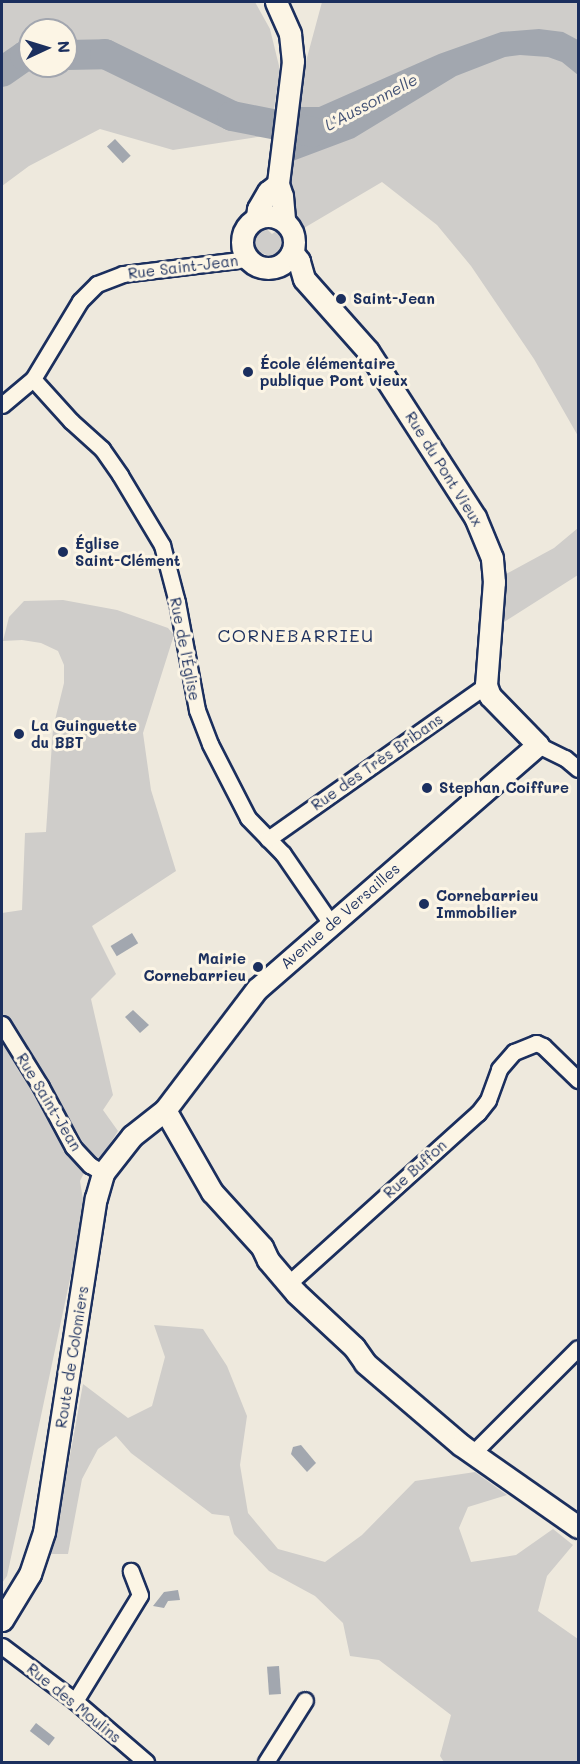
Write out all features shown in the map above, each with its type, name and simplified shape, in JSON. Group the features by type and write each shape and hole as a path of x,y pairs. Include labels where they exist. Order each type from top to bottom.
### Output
{"street":[{"path":"276,2 292,47 278,184 282,196 284,221 293,236 292,252 286,261 276,267 266,269 255,266 247,259 241,244 242,235 245,228 257,217 258,209 268,192 278,184"},
{"path":"257,217 276,217 284,221"},
{"name":"Rue du Pont Vieux","path":"292,252 299,261 304,279"},
{"name":"Rue Saint-Jean","path":"2,405 33,379 80,301 97,284 123,274 247,259"},
{"name":"Rue du Pont Vieux","path":"276,267 304,279 368,351 422,433 485,536 492,558 494,582 486,685"},
{"name":"Rue de l'Église","path":"33,379 102,449 162,545 177,602 197,710 230,787 248,818 283,854 332,925"},
{"path":"486,685 490,696 538,745 565,758 579,769"},
{"name":"Rue des Très Bribans","path":"268,839 486,685"},
{"name":"Avenue de Versailles","path":"165,1110 257,988 538,745"},
{"name":"Rue Saint-Jean","path":"2,1024 41,1087 73,1147 90,1165 103,1173"},
{"name":"Rue Buffon","path":"289,1283 478,1113 488,1100 499,1069 514,1052 536,1043 543,1046 579,1080"},
{"path":"165,1110 212,1192 262,1247 268,1260 354,1347 365,1363 473,1453 579,1527"},
{"name":"Route de Colomiers","path":"2,1620 30,1574 44,1532 96,1197 103,1173 132,1136 165,1110"},
{"path":"473,1453 579,1348"},
{"path":"75,1701 140,1594 131,1572"},
{"name":"Rue des Moulins","path":"2,1646 75,1701 146,1762"},
{"path":"266,1762 305,1700"}],"shaded area":[{"path":"2,2 255,2 270,29 280,70 270,135 173,150 100,129 29,166 2,186"},
{"path":"322,2 578,2 578,436 534,359 471,266 437,225 382,182 304,228 290,212 287,192 301,80"},
{"path":"265,227 272,234 278,230 283,243 276,254 269,256 257,251 254,244 258,231"},
{"path":"578,528 578,575 504,622 506,574 554,548"},
{"path":"63,600 117,610 168,628 174,635 143,733 151,790 176,871 92,926 116,974 91,999 113,1095 103,1110 118,1131 101,1158 92,1157 80,1181 84,1206 80,1232 7,1576 2,1583 2,913 22,910 25,833 46,832 53,728 64,683 64,665 58,651 41,643 22,640 3,641 9,617 24,601"},
{"path":"154,1325 203,1329 227,1366 247,1416 240,1465 248,1513 278,1549 325,1562 362,1535 415,1481 475,1472 507,1495 468,1507 459,1528 471,1562 516,1555 553,1529 573,1545 547,1576 538,1611 578,1639 578,1762 444,1762 440,1756 451,1715 379,1660 350,1656 343,1623 315,1596 269,1571 234,1534 229,1516 212,1514 131,1453 116,1436 98,1449 82,1479 68,1554 44,1554 55,1538 83,1384 128,1418 152,1406 165,1357"}],"water":[{"path":"539,29 563,32 578,40 578,75 562,62 548,57 520,55 505,57 456,76 354,138 290,162 296,107 319,107 439,54 501,32"},
{"path":"115,139 131,156 123,163 107,147"},
{"path":"132,933 138,943 117,956 111,946"},
{"path":"133,1010 149,1025 140,1033 125,1017"},
{"path":"301,1445 316,1463 307,1472 291,1454 293,1447"},
{"path":"178,1590 180,1600 168,1601 164,1608 153,1606 164,1592"},
{"path":"279,1666 281,1694 269,1695 267,1667"},
{"path":"36,1723 55,1738 49,1746 30,1731"}],"waterway":[{"name":"L'Aussonnelle","path":"78,55 105,54 232,116 313,132"},
{"name":"L'Aussonnelle","path":"2,72 18,61"}],"place":[{"name":"Saint-Jean","path":"341,299"},
{"name":"École élémentaire publique Pont vieux","path":"248,372"},
{"name":"Église Saint-Clément","path":"63,552"},
{"name":"La Guinguette du BBT","path":"19,734"},
{"name":"Stephan Coiffure","path":"427,788"},
{"name":"Cornebarrieu Immobilier","path":"424,904"},
{"name":"Mairie Cornebarrieu","path":"258,967"}],"district":[{"name":"CORNEBARRIEU","path":"296,635"}]}
